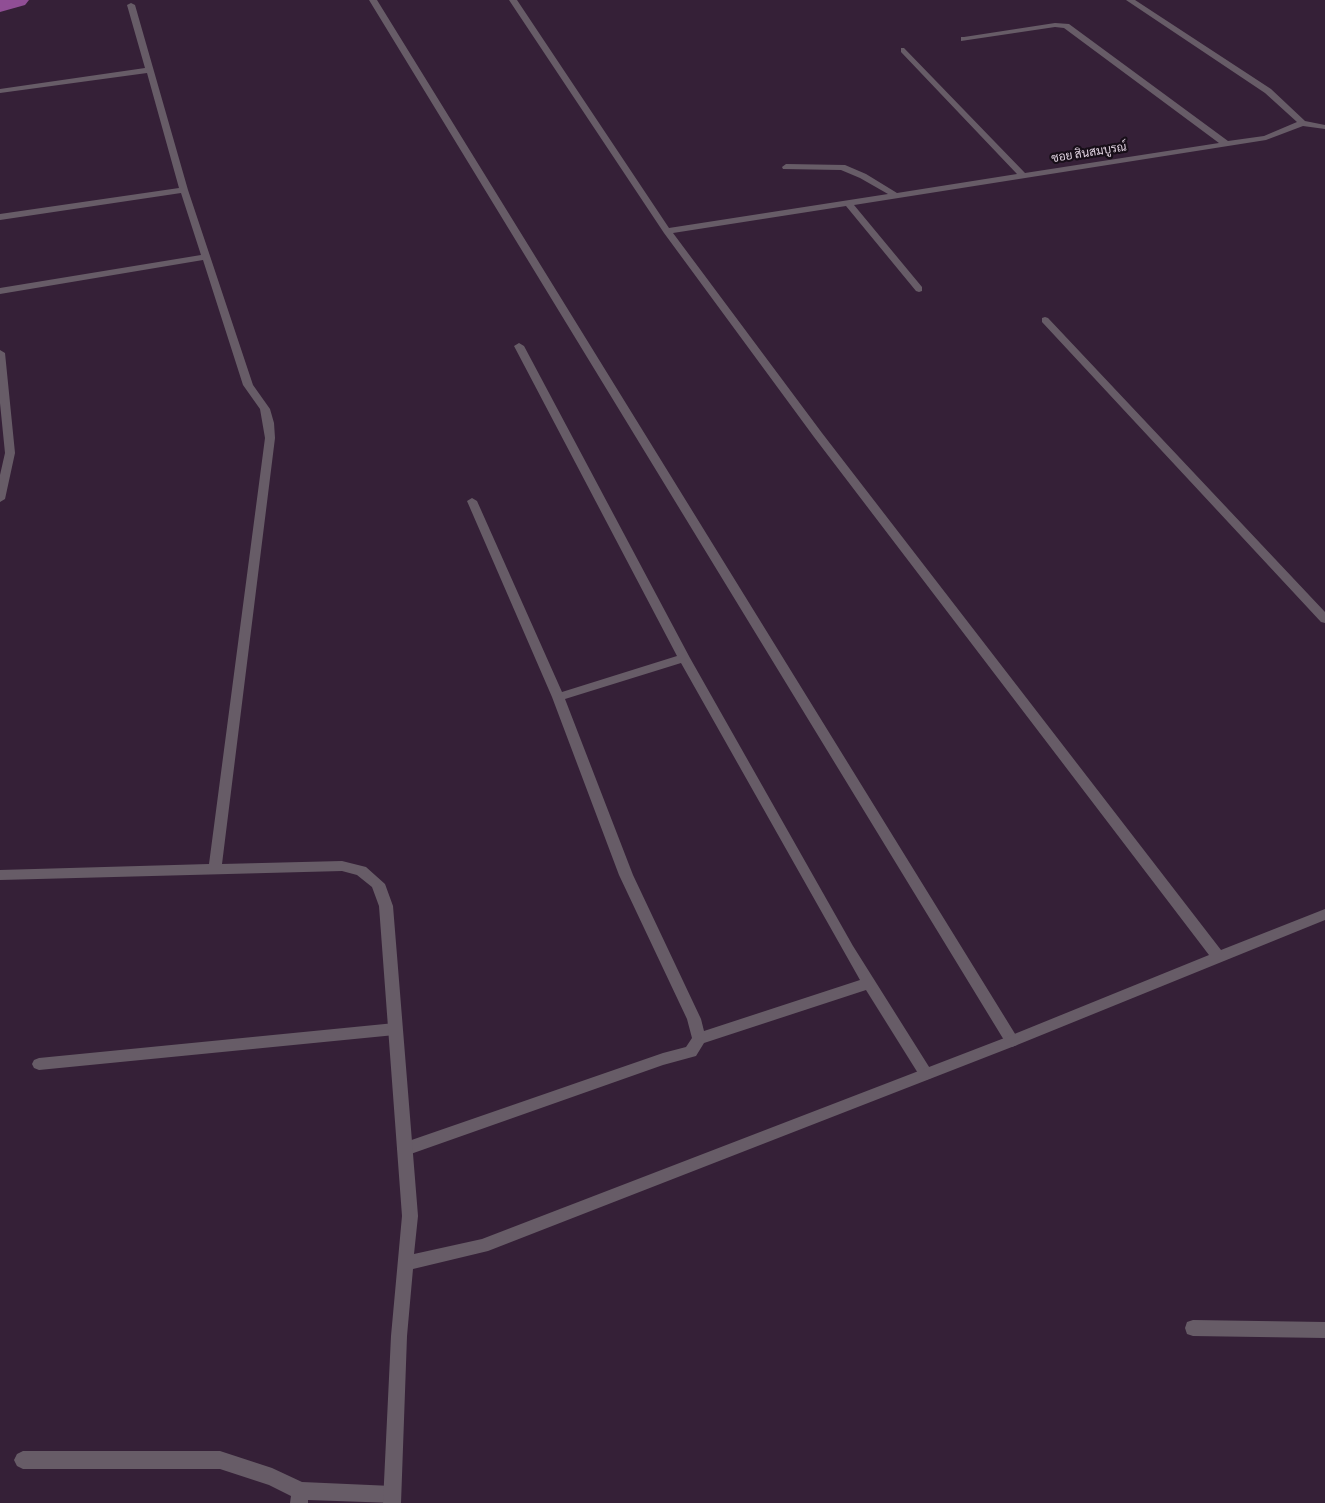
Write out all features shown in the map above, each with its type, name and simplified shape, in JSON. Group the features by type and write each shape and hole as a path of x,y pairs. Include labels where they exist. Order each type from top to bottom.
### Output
{"street":[{"path":"373,0 1012,1041"},
{"path":"513,0 667,231 818,435 1218,956"},
{"path":"1130,0 1268,91 1302,123 1325,127"},
{"path":"130,5 184,190 248,385 265,409 270,423 270,438 215,868"},
{"path":"964,39 1054,25 1066,26 1226,144"},
{"path":"904,50 1023,176"},
{"path":"0,91 150,70"},
{"name":"ซอย สินสมบูรณ์","path":"667,231 1266,138 1302,123"},
{"path":"786,167 842,167 863,176 897,196"},
{"path":"0,217 184,190"},
{"path":"849,204 919,289"},
{"path":"0,291 206,257"},
{"path":"1045,320 1325,619"},
{"path":"519,346 684,658 848,950 926,1074"},
{"path":"0,353 10,453 0,499"},
{"path":"472,501 558,697 626,875 694,1019 699,1039"},
{"path":"558,697 684,658"},
{"path":"0,875 342,866 361,871 378,884 386,906 410,1216 399,1336 392,1499 300,1497 272,1477 220,1460 23,1460"},
{"path":"405,1263 482,1246 1012,1041 1325,914"},
{"path":"405,1149 663,1059 691,1052 699,1039 869,983"},
{"path":"39,1064 395,1029"},
{"path":"1193,1328 1325,1330"}],"waterway":[{"path":"0,4 16,0"}]}
